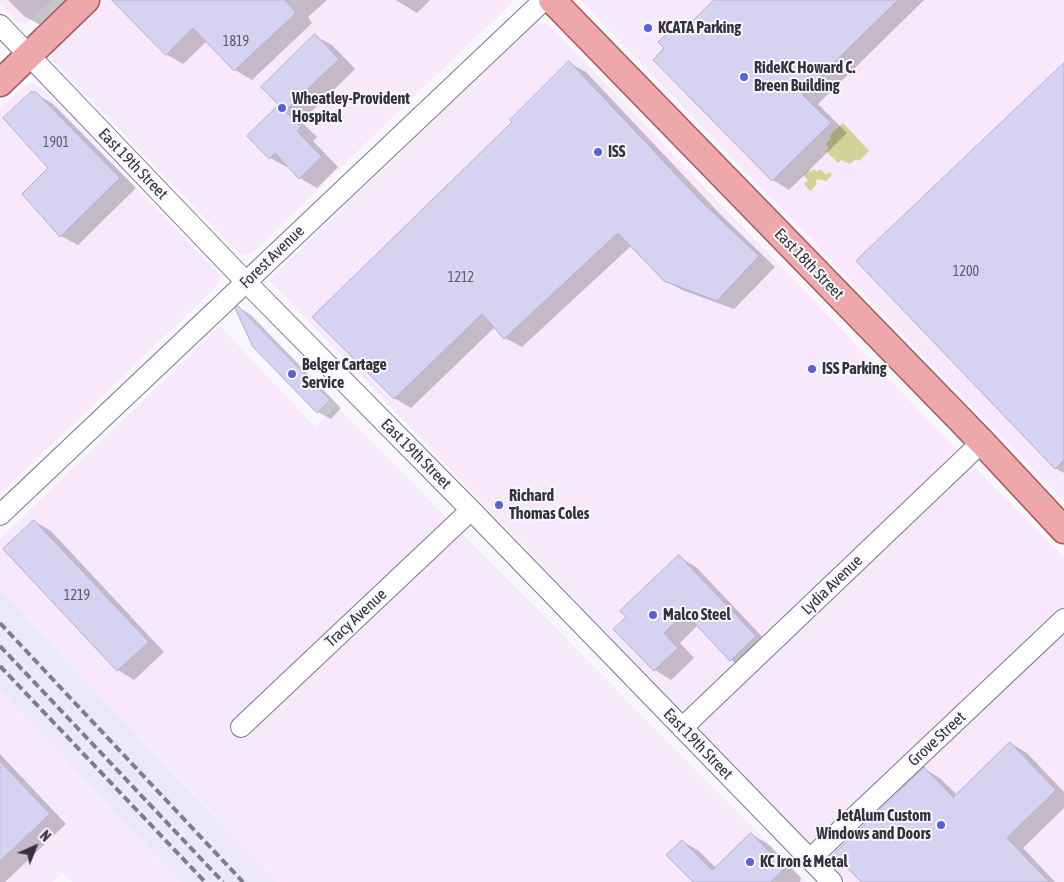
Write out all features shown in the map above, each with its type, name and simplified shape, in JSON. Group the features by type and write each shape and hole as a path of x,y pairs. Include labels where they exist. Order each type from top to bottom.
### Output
{"main road":[{"path":"0,83 86,0"},
{"name":"East 18th Street","path":"552,0 982,442 1064,530"}],"street":[{"name":"Forest Avenue","path":"0,515 544,0"},
{"name":"East 19th Street","path":"0,25 246,282 471,510 832,882"},
{"name":"Lydia Avenue","path":"682,728 982,442"},
{"name":"Tracy Avenue","path":"241,727 471,510"},
{"name":"Grove Street","path":"810,858 1064,619"}],"shaded area":[{"path":"0,0 52,0 26,24 16,21 0,3"},
{"path":"101,0 514,0 251,254 245,256 239,253 53,61 51,56 53,46"},
{"path":"580,0 1064,0 1064,502"},
{"path":"533,24 548,24 552,28 957,450 689,709 685,710 678,707 269,280"},
{"path":"32,83 40,87 220,275 219,284 0,494 0,109 24,86"},
{"path":"220,326 315,427 336,406 807,882 277,882 0,590 0,539"},
{"path":"971,463 1064,558 1064,882 846,882 696,727"},
{"path":"0,590 277,882 181,882 0,690"},
{"path":"0,690 181,882 72,882 63,872 53,882 0,882"}],"green space":[{"path":"843,123 869,151 859,161 856,159 850,164 841,160 838,163 826,151 829,148 826,144 831,138 829,136"},
{"path":"814,169 817,172 820,169 826,175 829,172 832,175 826,181 818,179 815,181 817,184 810,191 804,184 808,180 803,175 808,170 811,172"}],"building":[{"path":"112,0 285,0 296,13 234,71 193,28 166,55"},
{"name":"RideKC Howard C. Breen Building","path":"714,0 898,0 802,94 831,123 772,181 653,60 664,48 658,42 677,24 683,30"},
{"path":"315,34 339,59 285,111 261,87"},
{"path":"569,61 703,203 759,256 717,301 664,281 618,233 504,339 482,314 394,399 312,317 512,122 510,120"},
{"path":"1064,63 1064,460 1055,469 856,261"},
{"path":"31,92 36,92 120,178 60,237 22,194 48,168 3,118"},
{"path":"279,105 301,127 297,131 322,157 299,179 275,153 269,159 247,136"},
{"name":"Belger Cartage Service","path":"238,306 330,400 317,413 253,347 235,308"},
{"path":"34,520 149,642 117,671 3,549"},
{"name":"Malco Steel","path":"679,555 756,636 730,661 685,613 664,633 678,648 654,671 613,629 626,617 620,611"},
{"name":"JetAlum Custom Windows and Doors","path":"1010,742 1056,790 1007,838 1049,882 861,882 834,854 924,767 953,797"},
{"path":"0,761 50,814 0,861"},
{"name":"KC Iron & Metal","path":"751,833 785,868 771,882 693,882 666,855 682,840 712,870"}],"railway":[{"path":"0,623 243,882"},
{"path":"0,646 223,882"},
{"path":"0,666 205,882"}],"place":[{"name":"KCATA Parking","path":"648,28"},
{"name":"RideKC Howard C. Breen Building","path":"744,77"},
{"name":"Wheatley-Provident Hospital","path":"282,108"},
{"name":"ISS","path":"598,152"},
{"name":"ISS Parking","path":"812,369"},
{"name":"Belger Cartage Service","path":"292,374"},
{"name":"Richard Thomas Coles","path":"499,505"},
{"name":"Malco Steel","path":"653,615"},
{"name":"JetAlum Custom Windows and Doors","path":"941,825"},
{"name":"KC Iron & Metal","path":"750,862"}]}
